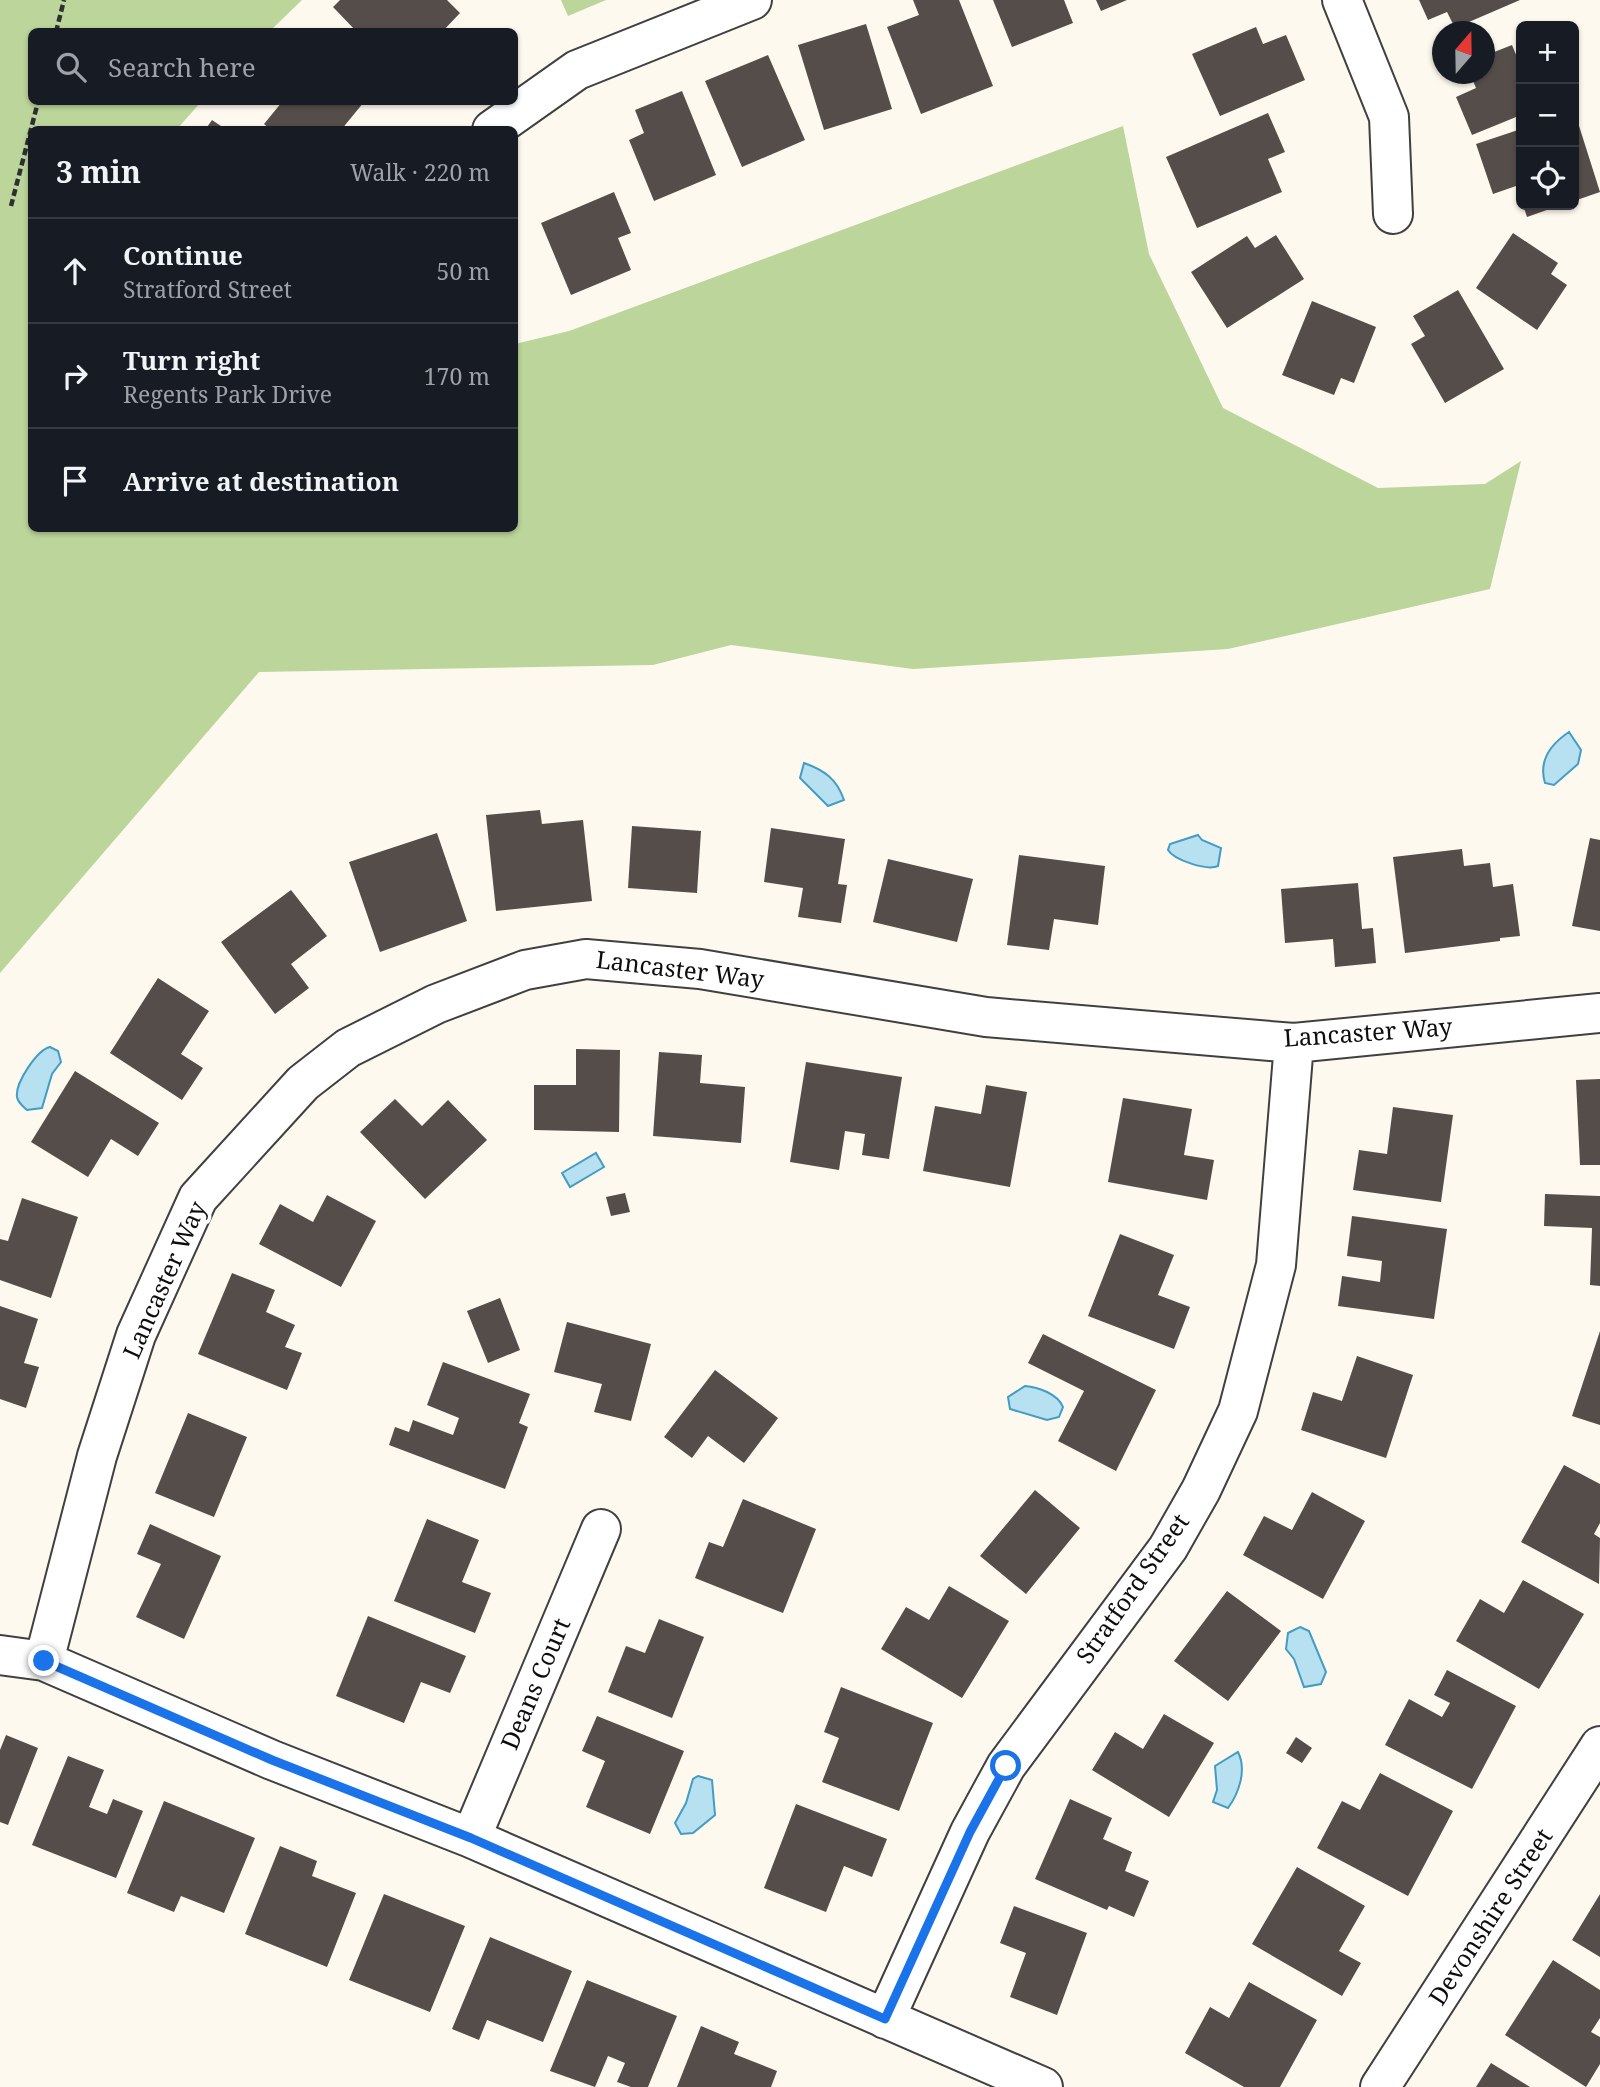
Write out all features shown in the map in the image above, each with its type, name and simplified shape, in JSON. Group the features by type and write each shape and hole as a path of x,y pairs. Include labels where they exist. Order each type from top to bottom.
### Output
{"street":[{"path":"498,126 577,69 752,0"},
{"path":"1342,0 1389,117 1393,214"},
{"name":"Lancaster Way","path":"44,1661 97,1456 136,1335 198,1198 303,1083 348,1048 436,1004 525,970 586,959 700,969 986,1017 1294,1043 1600,1013"},
{"name":"Stratford Street","path":"885,2019 970,1832 1006,1766 1168,1548 1200,1490 1238,1411 1276,1265 1294,1043"},
{"name":"Deans Court","path":"471,1838 601,1530"},
{"path":"0,1655 44,1661 272,1760 471,1838 1043,2087"},
{"name":"Devonshire Street","path":"1380,2087 1600,1746"}],"path":[{"path":"57,28 64,0"},
{"path":"32,126 37,105"},
{"path":"11,206 28,141"}],"green space":[{"path":"0,0 302,0 273,28 28,28 28,105 198,105 180,126 28,126 28,532 518,532 518,343 569,331 1123,126 1149,254 1223,408 1378,488 1485,484 1521,461 1490,589 1228,649 913,669 731,645 653,665 259,672 0,973"},
{"path":"561,0 606,0 568,16"}],"water":[{"path":"1569,732 1581,750 1578,764 1554,785 1545,783 1543,767 1548,753"},
{"path":"804,763 829,776 838,786 844,800 828,806 800,778"},
{"path":"1198,835 1202,840 1221,848 1218,866 1191,864 1168,850 1170,844"},
{"path":"50,1047 58,1051 61,1062 52,1074 42,1108 27,1110 18,1099 19,1084 33,1060"},
{"path":"596,1153 604,1167 570,1187 562,1173"},
{"path":"1025,1386 1057,1398 1063,1407 1059,1417 1047,1420 1010,1409 1008,1397"},
{"path":"1300,1627 1309,1631 1326,1672 1321,1684 1304,1687 1294,1659 1286,1649 1288,1633"},
{"path":"1238,1752 1242,1774 1228,1808 1213,1802 1217,1790 1215,1766"},
{"path":"698,1776 712,1780 715,1815 693,1833 681,1834 675,1823 686,1803 693,1779"}],"building":[{"path":"340,0 447,0 460,13 446,28 353,28 333,7"},
{"path":"913,0 959,0 993,86 921,114 887,27 919,15"},
{"path":"993,0 1064,0 1073,23 1012,47"},
{"path":"1096,0 1127,0 1101,11"},
{"path":"1419,0 1520,0 1471,21 1452,21 1447,12 1428,20"},
{"path":"866,24 892,109 824,130 798,45"},
{"path":"1256,27 1263,44 1286,35 1305,80 1220,116 1192,54"},
{"path":"1512,45 1516,55 1516,117 1472,135 1456,97 1476,88 1474,84 1495,84 1495,52"},
{"path":"768,55 805,140 742,167 705,81"},
{"path":"682,91 716,175 654,201 629,140 644,133 635,110"},
{"path":"280,105 362,105 344,126 264,124"},
{"path":"1268,113 1285,152 1268,159 1282,192 1197,228 1166,157"},
{"path":"212,120 221,126 208,126"},
{"path":"1579,126 1600,192 1579,199"},
{"path":"1516,131 1516,186 1493,194 1476,144"},
{"path":"614,192 631,233 618,238 631,270 571,295 541,223"},
{"path":"1525,210 1547,210 1527,217"},
{"path":"1513,233 1558,263 1551,274 1567,285 1537,330 1476,288"},
{"path":"1276,235 1304,279 1227,328 1191,272 1247,236 1255,248"},
{"path":"1458,290 1504,369 1445,403 1411,344 1425,336 1413,316"},
{"path":"1312,301 1376,327 1354,383 1341,378 1334,395 1282,375"},
{"path":"540,810 542,824 583,820 592,901 496,911 486,815"},
{"path":"632,826 701,831 697,893 628,888"},
{"path":"771,828 845,839 838,884 847,885 841,923 798,917 803,888 764,882"},
{"path":"437,833 467,921 380,952 349,862"},
{"path":"1590,838 1600,840 1600,931 1572,926"},
{"path":"1462,849 1464,866 1490,863 1493,887 1513,884 1520,936 1405,953 1393,857"},
{"path":"1019,855 1105,866 1098,925 1054,919 1049,950 1007,945"},
{"path":"888,859 973,879 957,942 873,922"},
{"path":"1358,883 1362,929 1373,928 1376,963 1335,967 1333,939 1285,943 1281,889"},
{"path":"291,890 327,936 291,964 309,988 275,1014 221,942"},
{"path":"158,978 209,1011 181,1054 203,1068 182,1100 110,1053"},
{"path":"576,1049 620,1050 619,1132 534,1130 534,1085 576,1085"},
{"path":"659,1052 702,1055 700,1083 745,1087 741,1143 653,1136"},
{"path":"806,1062 902,1077 889,1159 862,1155 865,1134 845,1131 839,1170 790,1162"},
{"path":"75,1071 159,1123 138,1156 111,1139 88,1177 31,1142"},
{"path":"1600,1079 1600,1165 1580,1165 1576,1080"},
{"path":"986,1085 1027,1092 1010,1187 923,1171 935,1106 981,1114"},
{"path":"1123,1098 1192,1109 1184,1155 1214,1160 1207,1200 1108,1182"},
{"path":"395,1099 422,1126 448,1100 487,1140 425,1199 360,1132"},
{"path":"1393,1107 1453,1115 1441,1202 1353,1190 1359,1150 1387,1154"},
{"path":"625,1193 630,1212 611,1216 606,1197"},
{"path":"1545,1194 1600,1196 1600,1286 1590,1285 1592,1228 1544,1226"},
{"path":"327,1195 376,1221 341,1287 259,1244 280,1204 313,1222"},
{"path":"22,1198 78,1217 51,1298 0,1280 0,1239 8,1241"},
{"path":"1352,1216 1447,1229 1434,1319 1338,1306 1342,1276 1380,1282 1382,1261 1347,1256"},
{"path":"1120,1234 1174,1255 1158,1295 1190,1307 1174,1349 1088,1316"},
{"path":"232,1273 275,1290 266,1312 295,1325 285,1347 302,1353 287,1390 198,1354"},
{"path":"500,1298 520,1350 488,1363 467,1311"},
{"path":"0,1306 38,1319 24,1363 39,1367 26,1408 0,1399"},
{"path":"567,1322 651,1344 631,1421 594,1412 602,1384 554,1372"},
{"path":"1600,1331 1600,1425 1572,1416"},
{"path":"1043,1334 1156,1390 1116,1471 1058,1441 1084,1391 1028,1363"},
{"path":"1357,1356 1413,1375 1386,1458 1301,1430 1313,1392 1342,1401"},
{"path":"443,1362 530,1394 519,1423 528,1427 505,1489 389,1445 395,1427 409,1432 413,1420 453,1435 459,1418 427,1405"},
{"path":"715,1370 778,1418 744,1463 708,1436 692,1458 664,1437"},
{"path":"188,1413 247,1437 214,1517 155,1493"},
{"path":"1564,1465 1600,1484 1600,1523 1594,1534 1600,1538 1599,1584 1521,1542"},
{"path":"1035,1490 1080,1528 1026,1594 980,1556"},
{"path":"1312,1492 1365,1521 1323,1599 1243,1555 1264,1516 1292,1530"},
{"path":"743,1499 816,1529 783,1613 695,1578 709,1542 723,1547"},
{"path":"427,1519 479,1540 462,1582 491,1593 475,1633 394,1601"},
{"path":"150,1524 221,1556 184,1639 136,1617 161,1564 137,1554"},
{"path":"1523,1580 1584,1614 1539,1689 1456,1641 1480,1599 1504,1613"},
{"path":"949,1586 1009,1621 962,1698 881,1649 906,1607 929,1620"},
{"path":"1227,1591 1281,1631 1228,1701 1174,1661"},
{"path":"368,1616 466,1656 450,1693 421,1682 404,1723 336,1696"},
{"path":"659,1619 704,1637 672,1718 608,1692 626,1646 645,1653"},
{"path":"1447,1670 1516,1706 1472,1789 1385,1745 1409,1699 1442,1717 1450,1703 1434,1695"},
{"path":"841,1687 933,1723 899,1811 822,1782 839,1738 824,1732"},
{"path":"1164,1714 1214,1743 1169,1817 1092,1770 1115,1732 1143,1749"},
{"path":"597,1716 684,1751 650,1834 586,1807 605,1761 582,1751"},
{"path":"6,1735 38,1748 8,1825 0,1822 0,1750"},
{"path":"1296,1737 1312,1748 1302,1763 1286,1753"},
{"path":"68,1756 104,1770 89,1807 107,1814 113,1799 143,1811 116,1878 32,1845"},
{"path":"1380,1773 1453,1811 1408,1896 1317,1848 1342,1801 1360,1810"},
{"path":"1070,1799 1112,1818 1103,1839 1132,1852 1125,1871 1149,1881 1134,1917 1109,1906 1107,1910 1035,1879"},
{"path":"164,1801 255,1838 224,1913 181,1896 174,1912 127,1893"},
{"path":"796,1804 887,1839 872,1877 844,1866 826,1912 764,1888"},
{"path":"280,1846 317,1861 312,1876 356,1893 327,1967 245,1934"},
{"path":"1297,1867 1365,1906 1339,1951 1361,1963 1342,1996 1252,1944"},
{"path":"384,1894 465,1926 430,2012 349,1980"},
{"path":"1600,1894 1600,1957 1572,1940"},
{"path":"1014,1906 1087,1933 1057,2015 1010,1997 1026,1953 1000,1943"},
{"path":"490,1937 572,1971 543,2042 487,2020 479,2040 452,2029"},
{"path":"1553,1960 1600,1990 1600,2018 1591,2032 1600,2037 1600,2064 1586,2087 1505,2035"},
{"path":"587,1980 677,2016 648,2087 631,2087 617,2082 625,2063 608,2056 595,2087 550,2071"},
{"path":"1249,1982 1317,2020 1280,2087 1244,2087 1185,2053 1210,2007 1229,2018"},
{"path":"701,2026 739,2042 734,2054 777,2071 771,2087 677,2087"},
{"path":"1491,2063 1530,2087 1476,2087"}],"route":[{"path":"44,1661 272,1760 471,1838 885,2019 970,1832 1006,1766"}]}
